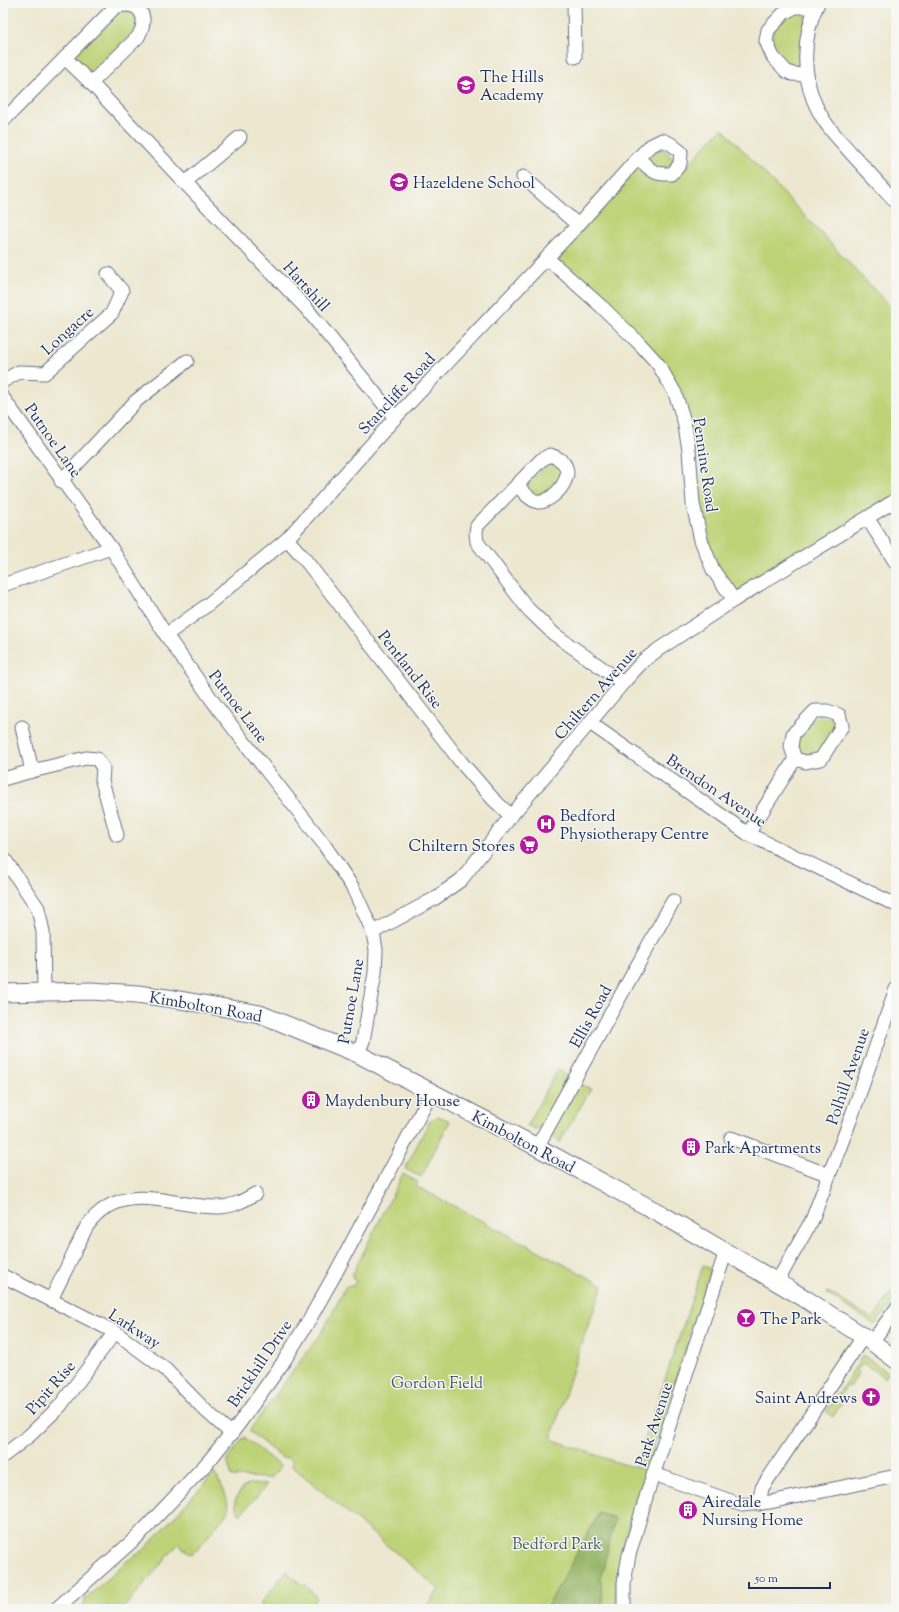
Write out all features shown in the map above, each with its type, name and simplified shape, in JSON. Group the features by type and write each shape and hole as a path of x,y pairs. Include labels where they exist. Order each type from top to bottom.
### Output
{"main road":[{"name":"Kimbolton Road","path":"3,993 92,991 137,994 260,1014 358,1054 537,1147 661,1214 777,1282 867,1339 896,1360"}],"street":[{"path":"574,3 575,57"},
{"path":"3,121 114,7 121,4 130,4 140,9 144,18 143,28 138,37 91,83"},
{"path":"807,75 792,74 786,71 774,57 766,41 768,30 784,13 795,7 817,5 808,28 805,57 807,75 821,117 896,202"},
{"name":"Hartshill","path":"65,58 91,83 306,308 395,418"},
{"path":"185,183 240,137"},
{"name":"Stancliffe Road","path":"166,636 206,606 287,539 395,418 578,225 638,158"},
{"path":"523,177 578,225"},
{"name":"Pennine Road","path":"547,258 602,307 640,344 658,364 675,393 684,421 689,450 694,504 701,540 713,570 734,600"},
{"name":"Longacre","path":"3,381 20,372 45,373 112,312 122,290 108,274"},
{"path":"61,480 136,401 187,361"},
{"name":"Putnoe Lane","path":"3,398 111,548 166,636 217,706 323,843 353,888 373,932 376,950 375,973 363,1040 358,1054"},
{"path":"516,485 477,526 477,542 528,609 548,629 623,683"},
{"name":"Chiltern Avenue","path":"373,932 434,899 461,880 511,816 643,661 734,600 896,500"},
{"path":"868,518 896,563"},
{"name":"Pentland Rise","path":"287,539 303,557 461,762 493,799 511,816"},
{"path":"3,585 111,548"},
{"name":"Brendon Avenue","path":"590,723 748,834 896,905"},
{"path":"22,727 32,771"},
{"path":"3,779 86,758 97,759 104,768 102,781 117,835"},
{"path":"748,834 794,759"},
{"path":"3,857 38,908 43,932 44,991"},
{"name":"Ellis Road","path":"537,1147 673,901"},
{"name":"Polhill Avenue","path":"777,1282 812,1220 851,1118 896,989"},
{"name":"Brickhill Drive","path":"56,1609 138,1536 208,1462 232,1434 282,1364 308,1322 432,1092"},
{"path":"731,1138 829,1176"},
{"path":"51,1300 87,1227 99,1213 112,1205 126,1199 142,1198 218,1207 240,1202 255,1194"},
{"name":"Park Avenue","path":"624,1609 624,1583 629,1555 726,1251"},
{"name":"Larkway","path":"3,1276 115,1332 165,1369 206,1411 232,1434"},
{"path":"759,1504 762,1488 867,1339 896,1309"},
{"name":"Pipit Rise","path":"3,1456 30,1435 60,1406 115,1332"},
{"path":"654,1474 735,1504 742,1505 759,1504 896,1476"}],"green space":[{"path":"123,8 137,13 137,29 91,74 73,55"},
{"path":"792,11 804,11 806,18 801,65 796,70 789,68 772,48 773,29"},
{"path":"722,128 896,313 896,495 745,593 729,587 706,539 698,491 692,429 678,390 559,264 561,249 652,151 663,149 684,169"},
{"path":"548,464 558,466 565,478 544,501 527,489 529,482"},
{"path":"818,715 837,720 836,729 818,754 805,756 797,749 795,738"},
{"path":"558,1069 569,1077 541,1127 535,1129 527,1125"},
{"path":"579,1083 591,1089 560,1142 553,1138 551,1133"},
{"path":"437,1117 450,1121 421,1177 405,1169 429,1122"},
{"name":"Gordon Field","path":"403,1174 418,1182 416,1186 603,1285 580,1347 551,1439 616,1462 646,1470 621,1556 616,1591 616,1609 424,1609 439,1589 292,1466 292,1461 288,1458 282,1458 249,1431 324,1329 346,1286 353,1286 356,1281 353,1279 352,1275"},
{"path":"703,1266 711,1269 648,1465 637,1463"},
{"path":"895,1287 896,1298 875,1325 827,1294 828,1292 873,1319"},
{"path":"863,1355 888,1373 885,1378 863,1363 857,1371 859,1372 850,1387 847,1386 843,1392 840,1391"},
{"path":"839,1393 845,1397 833,1417 826,1412"},
{"path":"244,1437 281,1467 270,1478 232,1477 227,1460"},
{"path":"214,1473 224,1491 229,1511 197,1550 191,1554 178,1544 123,1609 83,1609 85,1599 127,1561 144,1550"},
{"path":"250,1484 267,1485 240,1515 236,1507 235,1500 242,1488"},
{"path":"599,1513 615,1518 601,1579 603,1609 546,1609"},
{"path":"286,1571 303,1586 305,1584 317,1598 308,1609 266,1609 260,1604"}],"place":[{"name":"The Hills Academy","path":"466,85"},
{"name":"Hazeldene School","path":"399,182"},
{"name":"Bedford Physiotherapy Centre","path":"546,824"},
{"name":"Chiltern Stores","path":"529,845"},
{"name":"Maydenbury House","path":"311,1100"},
{"name":"Park Apartments","path":"691,1147"},
{"name":"The Park","path":"746,1318"},
{"name":"Saint Andrews","path":"871,1397"},
{"name":"Airedale Nursing Home","path":"688,1510"}],"park label":[{"name":"Bedford Park","path":"557,1543"}]}
